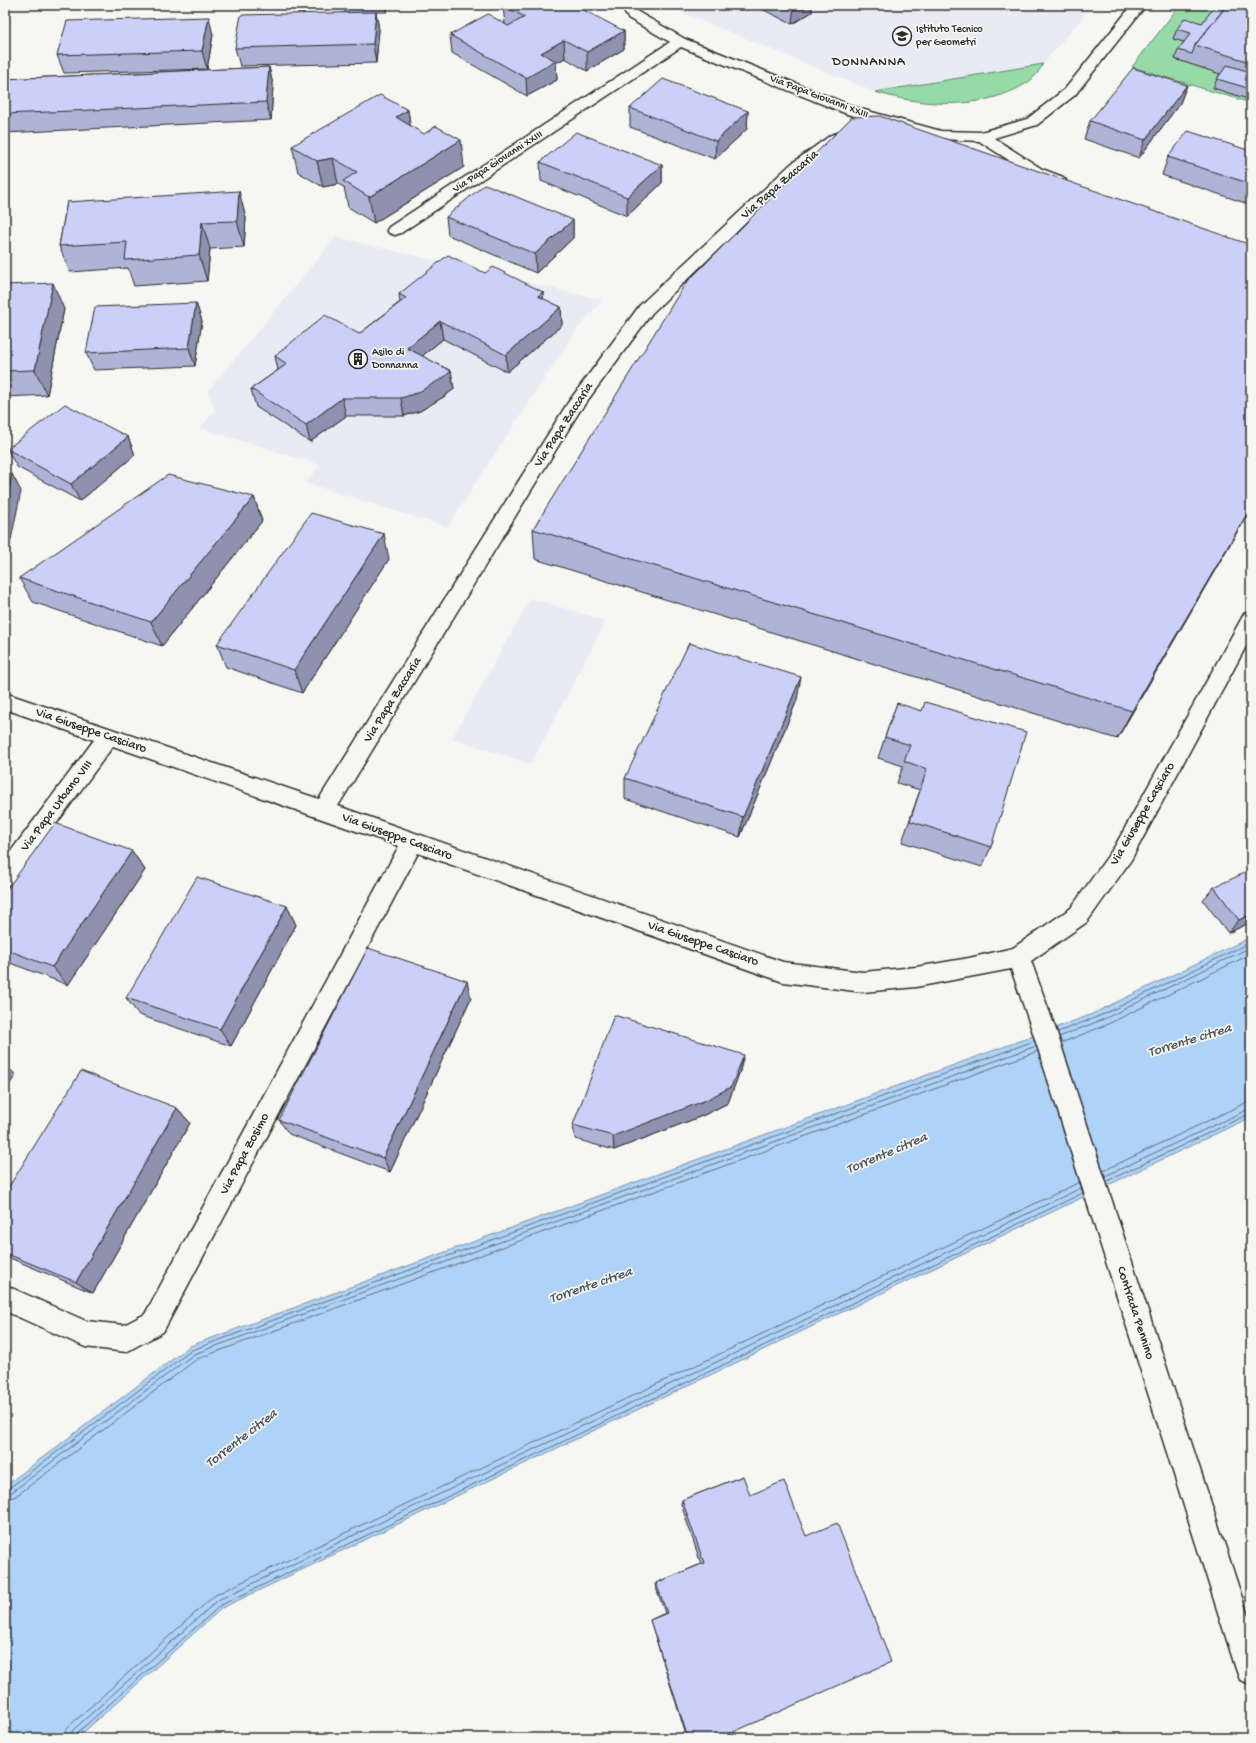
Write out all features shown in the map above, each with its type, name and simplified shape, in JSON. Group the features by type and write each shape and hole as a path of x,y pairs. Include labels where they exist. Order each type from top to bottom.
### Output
{"street":[{"name":"Via Papa Giovanni XXIII","path":"626,5 633,15 680,42 852,111 941,135 982,137 1037,172 1074,185"},
{"path":"982,137 1032,122 1070,92 1139,5"},
{"name":"Via Papa Giovanni XXIII","path":"395,230 680,42"},
{"name":"Via Papa Zaccaria","path":"324,810 573,408 646,309 796,167 836,138 891,122"},
{"name":"Via Giuseppe Casciaro","path":"5,700 108,737 324,810 783,972 863,982 916,977 969,968 1018,956 1079,915 1123,854 1251,619"},
{"name":"Via Papa Urbano VIII","path":"5,876 108,737"},
{"name":"Via Papa Zosimo","path":"5,1298 85,1334 126,1339 154,1323 412,842"},
{"name":"Contrada Pennino","path":"1018,956 1045,1033 1251,1669"}],"shaded area":[{"name":"Istituto Tecnico per Geometri","path":"664,5 1093,5 1043,64 875,92"},
{"path":"336,237 602,300 575,332 447,527 306,483 320,465 200,428 215,411 208,391"},
{"path":"531,598 606,621 531,764 452,738"}],"green space":[{"path":"1180,5 1251,5 1251,103 1132,67"},
{"path":"1043,64 1038,73 1024,85 1014,90 980,101 963,103 927,102 909,100 875,92"}],"water":[{"name":"Torrente citrea","path":"1251,937 1251,1117 222,1608 77,1738 5,1738 5,1486 190,1346 1090,1015"}],"building":[{"path":"574,5 624,31 587,52 564,40 541,53 556,61 526,78 450,35 488,14 508,26 525,17 503,6"},
{"path":"1227,5 1243,5 1251,7 1250,62 1195,45"},
{"path":"1215,6 1224,9 1195,45 1192,54 1178,50 1191,33 1177,29 1185,18 1202,23"},
{"path":"376,12 373,44 235,48 241,15"},
{"path":"209,17 202,51 57,55 67,21"},
{"path":"1227,65 1247,71 1249,69 1251,70 1251,89 1217,79"},
{"path":"269,67 266,102 5,114 5,79"},
{"path":"1133,68 1187,85 1145,140 1090,121"},
{"path":"663,79 748,111 716,141 630,108"},
{"path":"380,95 408,110 396,117 424,134 436,126 461,140 369,197 343,181 357,172 333,158 317,161 292,146"},
{"path":"880,116 1251,245 1251,507 1132,711 533,529 685,284 852,117"},
{"path":"1188,131 1251,151 1251,184 1168,157"},
{"path":"576,132 662,165 627,197 540,162"},
{"path":"485,184 573,220 535,254 446,217"},
{"path":"239,191 237,221 202,222 199,255 125,260 127,242 59,246 67,202"},
{"name":"Asilo di Donnanna","path":"448,255 485,273 493,267 543,292 538,296 561,307 506,355 440,321 407,348 451,371 443,378 417,393 401,398 342,398 306,425 251,389 287,364 275,356 325,315 359,334 406,298 399,294"},
{"path":"53,283 35,370 5,371 5,285"},
{"path":"196,303 189,348 86,353 95,307"},
{"path":"65,404 128,437 71,484 7,449"},
{"path":"5,474 12,474 5,508"},
{"path":"168,475 254,497 151,622 19,578"},
{"path":"311,513 384,534 294,670 217,644"},
{"path":"689,643 801,677 743,817 625,778"},
{"path":"925,702 1026,732 991,847 910,821 927,769 904,761 910,745 885,737 897,703 922,711"},
{"path":"55,823 132,851 52,967 5,949 5,892"},
{"path":"1251,870 1251,914 1239,920 1214,887"},
{"path":"197,877 287,906 220,1029 126,998"},
{"path":"368,948 467,981 383,1158 279,1120"},
{"path":"614,1015 744,1055 731,1087 704,1101 613,1136 573,1125"},
{"path":"81,1071 177,1108 76,1282 5,1253 5,1193"},
{"path":"743,1476 750,1495 784,1481 806,1536 837,1523 891,1662 720,1738 688,1738 650,1620 667,1613 656,1583 704,1563 682,1500"}],"place":[{"name":"Istituto Tecnico per Geometri","path":"902,36"},
{"name":"Asilo di Donnanna","path":"358,359"}],"district":[{"name":"DONNANNA","path":"869,62"}]}
